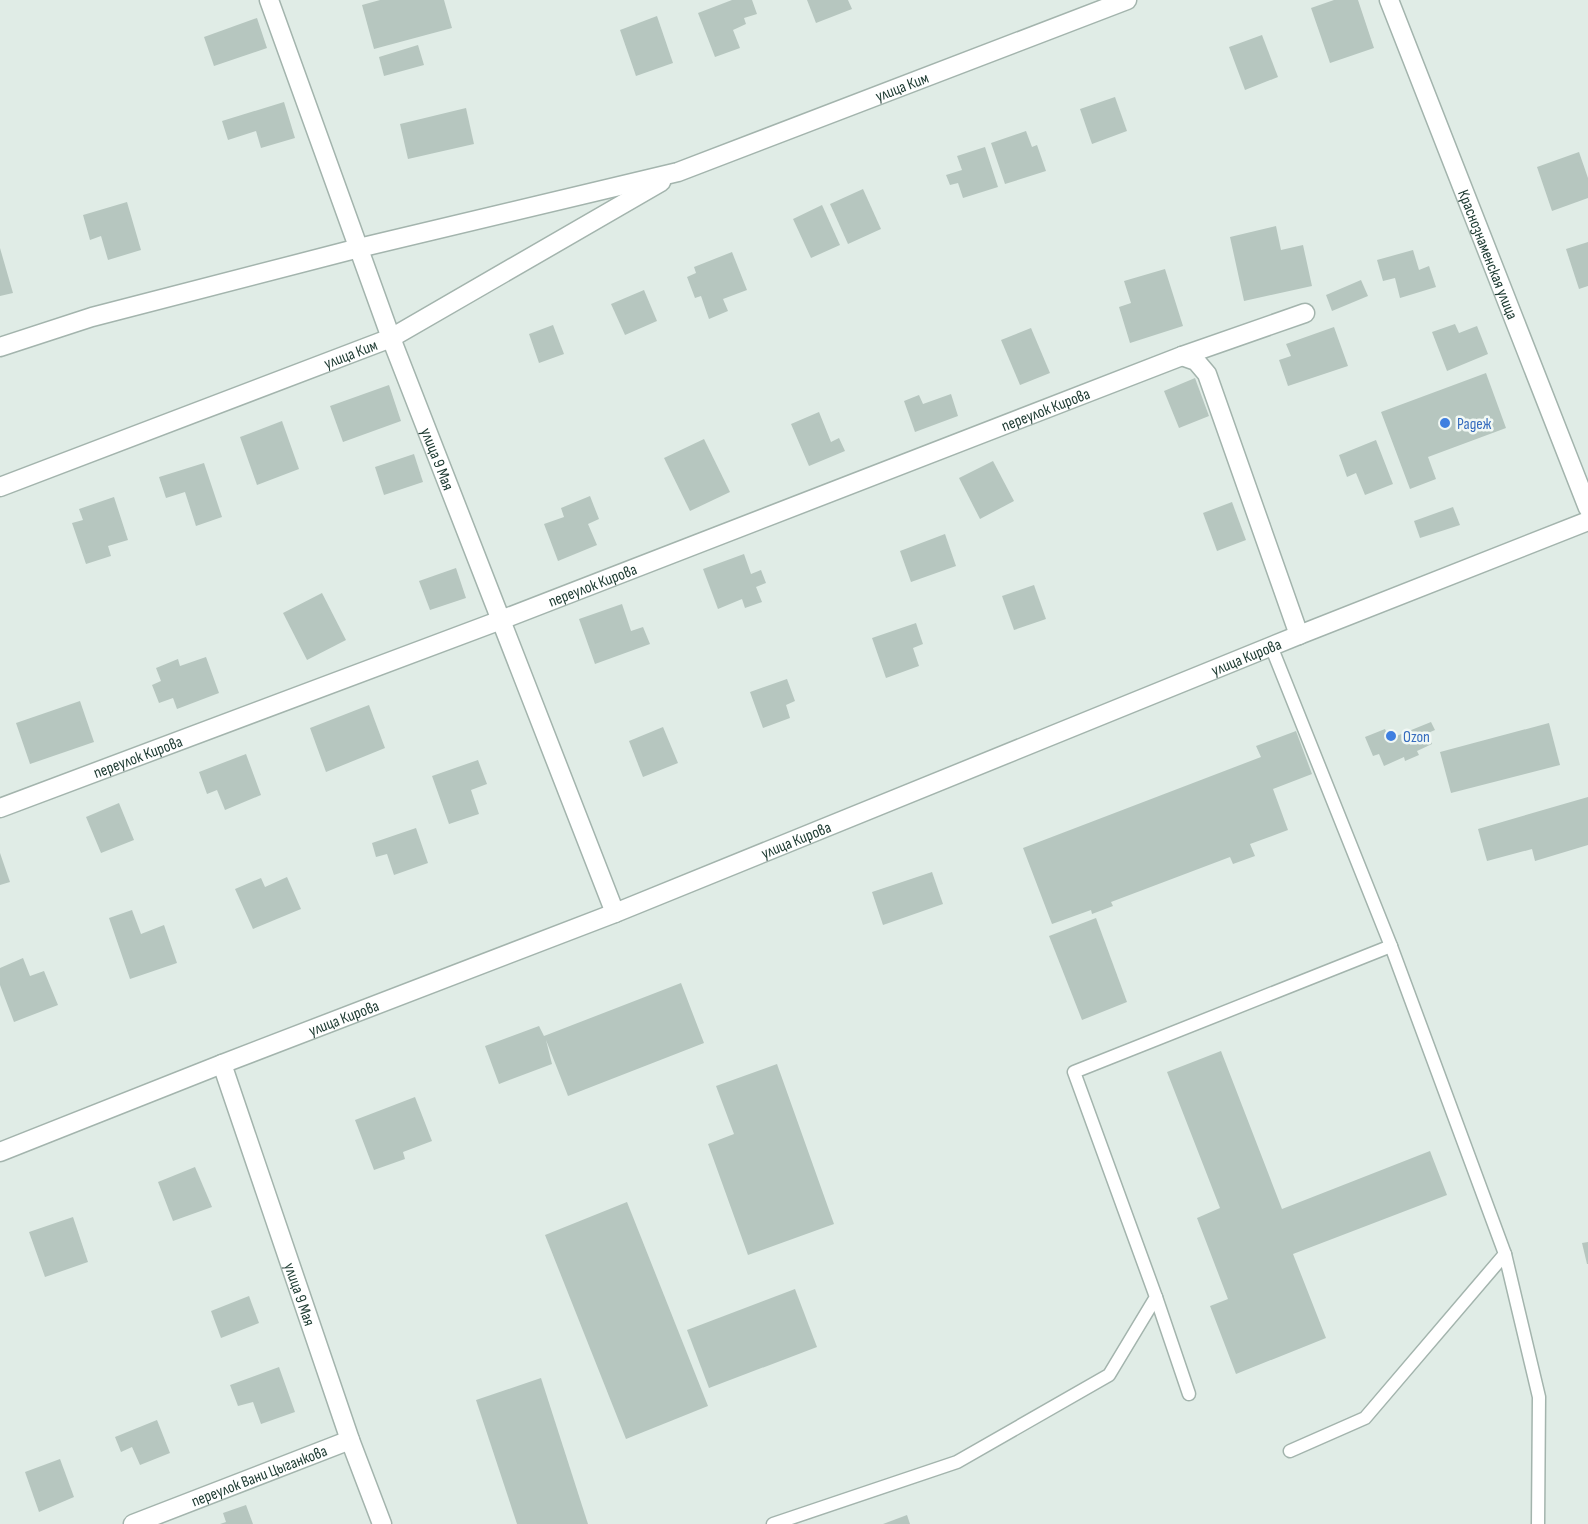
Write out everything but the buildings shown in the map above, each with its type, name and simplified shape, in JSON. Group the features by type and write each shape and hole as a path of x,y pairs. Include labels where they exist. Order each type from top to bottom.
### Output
{"street":[{"name":"улица 9 Мая","path":"269,0 391,338 615,913"},
{"name":"улица Ким","path":"0,347 92,317 358,248 678,172 1127,0"},
{"name":"Краснознаменская улица","path":"1389,0 1588,508"},
{"name":"улица Ким","path":"0,487 391,338 678,172"},
{"name":"переулок Кирова","path":"0,808 501,620 1182,356 1305,313"},
{"path":"1182,356 1196,361 1207,374 1299,635"},
{"name":"улица Кирова","path":"0,1152 615,913 1299,635 1588,521"},
{"name":"улица 9 Мая","path":"222,1064 350,1440 382,1524"},
{"name":"переулок Вани Цыганкова","path":"133,1524 350,1440"}],"lane":[{"path":"1272,646 1392,946 1505,1254 1539,1396 1538,1524"},
{"path":"1189,1394 1074,1072 1392,946"},
{"path":"1290,1451 1365,1418 1505,1254"},
{"path":"773,1524 957,1462 1109,1375 1156,1297"}],"place":[{"name":"Радеж","path":"1445,423"},
{"name":"Ozon","path":"1391,736"}]}
